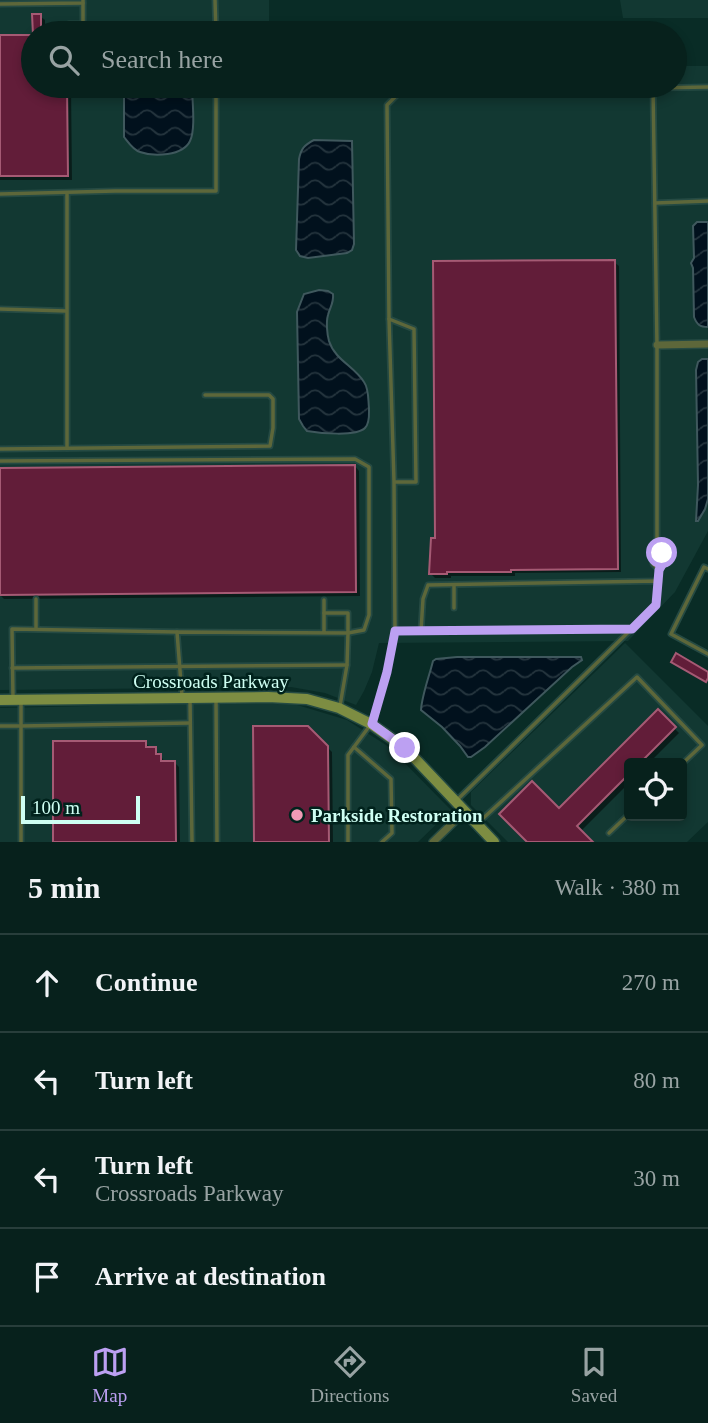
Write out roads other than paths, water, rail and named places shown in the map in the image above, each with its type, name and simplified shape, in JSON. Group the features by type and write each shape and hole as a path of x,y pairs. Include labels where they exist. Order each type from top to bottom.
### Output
{"street":[{"path":"657,345 708,344"},
{"name":"Crossroads Parkway","path":"0,700 268,697 307,699 339,708 372,724 405,748 494,842"},
{"path":"433,842 465,811"}],"lane":[{"path":"215,0 216,21"},
{"path":"0,4 83,1 83,21"},
{"path":"687,87 708,87"},
{"path":"0,194 216,191 216,98"},
{"path":"348,842 348,755 372,724 395,631 387,105 394,98"},
{"path":"653,98 657,546 653,564 659,570"},
{"path":"66,192 67,448"},
{"path":"655,203 708,201"},
{"path":"0,309 66,311"},
{"path":"389,319 414,329 416,482 394,482"},
{"path":"0,449 270,446 272,399 269,395 205,395"},
{"path":"0,461 355,459 369,467 369,615 364,630 324,633 12,629 12,668 21,726 21,842"},
{"path":"456,801 656,605 659,570 663,563 662,553 657,546"},
{"path":"708,569 704,568 671,634 708,654"},
{"path":"421,631 423,598 428,586 659,580"},
{"path":"453,585 454,608"},
{"path":"36,598 36,629"},
{"path":"324,600 324,633"},
{"path":"324,613 348,613 347,665 339,708"},
{"path":"395,631 632,629"},
{"path":"177,632 190,723 192,842"},
{"path":"12,668 347,665"},
{"path":"477,824 637,677 702,745 687,759"},
{"path":"216,698 217,842"},
{"path":"0,726 190,723"},
{"path":"354,747 391,779 392,833 382,842"},
{"path":"609,833 624,819"}],"water":[{"path":"124,98 192,98 193,129 190,141 181,150 160,155 146,154 133,148 124,137"},
{"path":"314,140 352,141 354,244 352,250 347,253 308,258 300,256 296,250 299,159 304,148"},
{"path":"697,222 708,222 708,327 699,325 694,317 691,263 694,258 693,226"},
{"path":"319,290 333,294 327,324 332,348 360,376 367,388 367,426 354,433 307,431 299,419 297,312 304,294"},
{"path":"702,359 708,359 708,499 705,509 696,521 696,370"},
{"path":"457,657 581,657 582,660 485,747 468,757 442,727 421,710 433,661"}],"place":[{"name":"Parkside Restoration","path":"297,815"}]}
